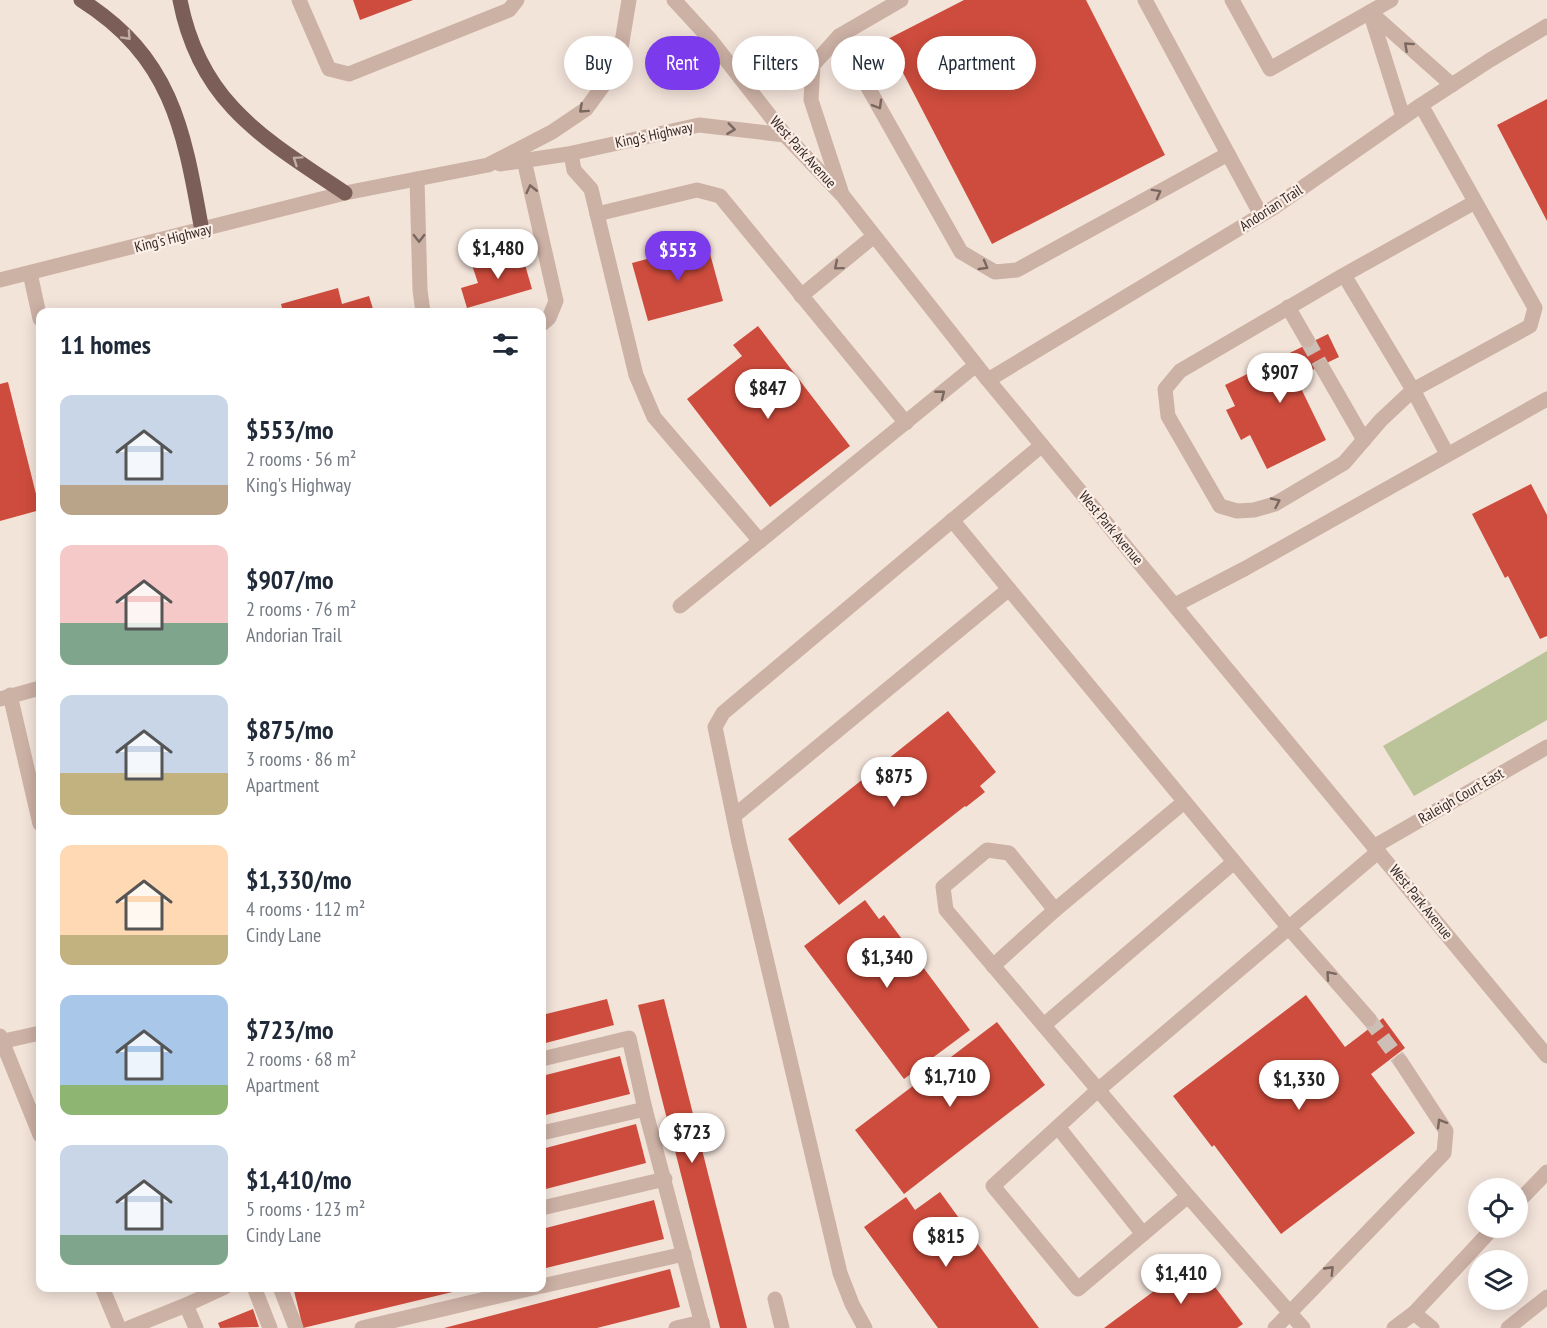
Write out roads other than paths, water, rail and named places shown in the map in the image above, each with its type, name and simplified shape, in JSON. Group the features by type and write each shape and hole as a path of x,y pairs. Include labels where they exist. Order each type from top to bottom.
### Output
{"main road":[{"path":"81,0 101,12 120,28 143,54 167,92 188,153 202,231"},
{"path":"180,0 191,41 211,81 223,97 252,128 345,193"}],"street":[{"path":"299,0 329,69 349,74 509,10 517,0"},
{"path":"488,165 552,132 586,109 608,79 621,48 629,0"},
{"name":"West Park Avenue","path":"674,0 709,39 785,135 843,196 988,380 1547,1056"},
{"path":"839,36 878,6 900,0"},
{"path":"1144,0 1261,215"},
{"path":"1232,0 1270,69 1391,0"},
{"path":"1370,12 1452,84"},
{"path":"1370,12 1404,117"},
{"name":"Andorian Trail","path":"988,380 1261,215 1452,84 1547,26"},
{"path":"831,45 813,65 811,100 843,196"},
{"path":"870,90 962,252 995,272 1017,270 1228,154"},
{"path":"1421,105 1475,202 1534,308 1530,326 1413,390 1381,420 1344,463 1275,504 1254,510 1238,510 1220,506 1168,416 1165,389 1180,371 1288,307 1475,202"},
{"name":"King's Highway","path":"0,280 202,231 345,193 488,165 571,154 699,125 785,135"},
{"path":"571,154 574,170 591,189 636,375 654,417 760,541"},
{"path":"524,160 556,301 546,321"},
{"path":"417,179 422,308"},
{"path":"597,214 698,190 720,196 906,423"},
{"path":"801,296 874,236"},
{"path":"30,273 38,308"},
{"path":"1344,275 1413,390 1447,454"},
{"path":"1288,307 1307,340"},
{"path":"680,606 976,365"},
{"path":"1322,367 1364,440"},
{"path":"1175,605 1256,563 1547,399"},
{"path":"865,1328 852,1304 840,1273 734,816 716,726 723,713 1042,445"},
{"path":"952,520 1289,928 1369,1019"},
{"path":"734,816 1009,589"},
{"path":"36,689 5,697 36,809"},
{"name":"Raleigh Court East","path":"1143,1234 1078,1289 993,1186 1098,1090 1289,928 1377,848 1547,747"},
{"path":"993,966 1055,910 1184,802"},
{"path":"1055,910 1009,854 987,850 943,887 946,910 1303,1328"},
{"path":"1044,1025 1234,862"},
{"path":"36,1034 1,1040 36,1125"},
{"path":"546,1058 629,1038 645,1109 703,1325 676,1328"},
{"path":"1275,1328 1444,1153 1446,1131 1401,1062"},
{"path":"546,1132 645,1109"},
{"path":"1058,1127 1143,1234 1188,1196"},
{"path":"1528,1192 1547,1172"},
{"path":"546,1207 664,1179"},
{"path":"1394,1328 1414,1313 1484,1238"},
{"path":"546,1285 684,1254"},
{"path":"104,1292 119,1328"},
{"path":"129,1328 214,1292"},
{"path":"256,1292 270,1328"},
{"path":"282,1292 296,1328"},
{"path":"362,1328 516,1292"},
{"path":"1508,1328 1547,1297"},
{"path":"775,1299 782,1328"},
{"path":"186,1305 196,1328"},
{"path":"1414,1313 1432,1328"}],"tunnel":[{"path":"1307,340 1322,367"},
{"path":"1369,1019 1401,1062"}]}
